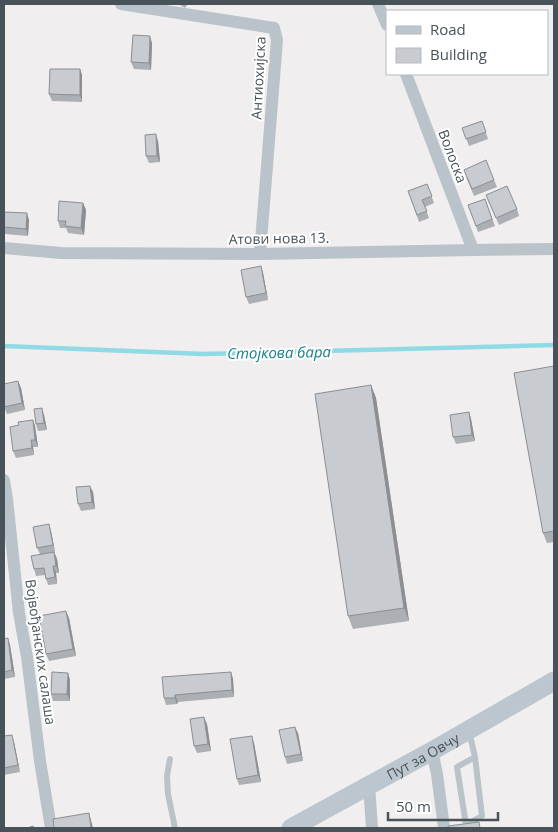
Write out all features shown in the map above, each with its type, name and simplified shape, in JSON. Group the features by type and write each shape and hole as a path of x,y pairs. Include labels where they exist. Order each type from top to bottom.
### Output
{"street":[{"name":"Антиохијска","path":"121,4 274,28 277,40 260,254"},
{"path":"378,4 386,23"},
{"name":"Волоска","path":"406,75 473,250"},
{"name":"Атови нова 13.","path":"4,248 61,254 260,254 554,249"},
{"name":"Војвођанских салаша","path":"4,480 19,613 27,656 51,828"},
{"name":"Пут за Овчу","path":"291,828 432,751 554,681"},
{"path":"432,751 444,828"},
{"path":"369,785 372,828"}],"lane":[{"path":"468,730 475,757 482,816 466,825 457,766 475,757"},
{"path":"170,759 167,776 168,794 175,828"}],"building":[{"path":"133,35 150,36 149,63 131,62"},
{"path":"50,69 80,69 80,95 49,94"},
{"path":"482,121 486,132 466,139 462,128"},
{"path":"156,134 157,156 146,156 145,135"},
{"path":"486,160 494,180 472,189 464,170"},
{"path":"427,184 432,196 422,200 427,211 417,215 408,191"},
{"path":"507,186 517,209 496,218 486,195"},
{"path":"485,199 492,219 476,226 468,205"},
{"path":"59,201 83,203 81,228 65,226 66,221 58,221"},
{"path":"4,212 27,213 26,229 4,227"},
{"path":"261,266 266,293 246,297 241,270"},
{"path":"554,366 554,531 543,533 514,373"},
{"path":"18,381 22,403 4,407 4,384"},
{"path":"371,385 404,608 348,616 315,394"},
{"path":"42,408 44,423 36,424 34,409"},
{"path":"469,412 472,435 453,437 450,415"},
{"path":"33,420 35,440 31,440 32,448 13,451 10,427 19,425 18,422"},
{"path":"90,486 92,502 78,504 76,487"},
{"path":"49,524 53,545 37,548 33,527"},
{"path":"54,552 56,566 53,566 55,577 46,579 44,568 34,569 31,556"},
{"path":"66,611 73,649 46,654 39,616"},
{"path":"8,638 12,670 4,672 4,639"},
{"path":"52,672 68,673 67,694 51,694"},
{"path":"231,672 232,690 175,695 175,698 164,698 162,677"},
{"path":"204,717 208,744 194,746 190,719"},
{"path":"295,727 301,754 285,757 279,730"},
{"path":"12,735 18,765 4,768 4,736"},
{"path":"252,736 258,775 237,779 230,739"},
{"path":"89,813 91,828 54,828 53,819"},
{"path":"479,822 480,828 448,828 448,826"}],"waterway":[{"name":"Стојкова бара","path":"4,346 204,354 554,345"}]}
